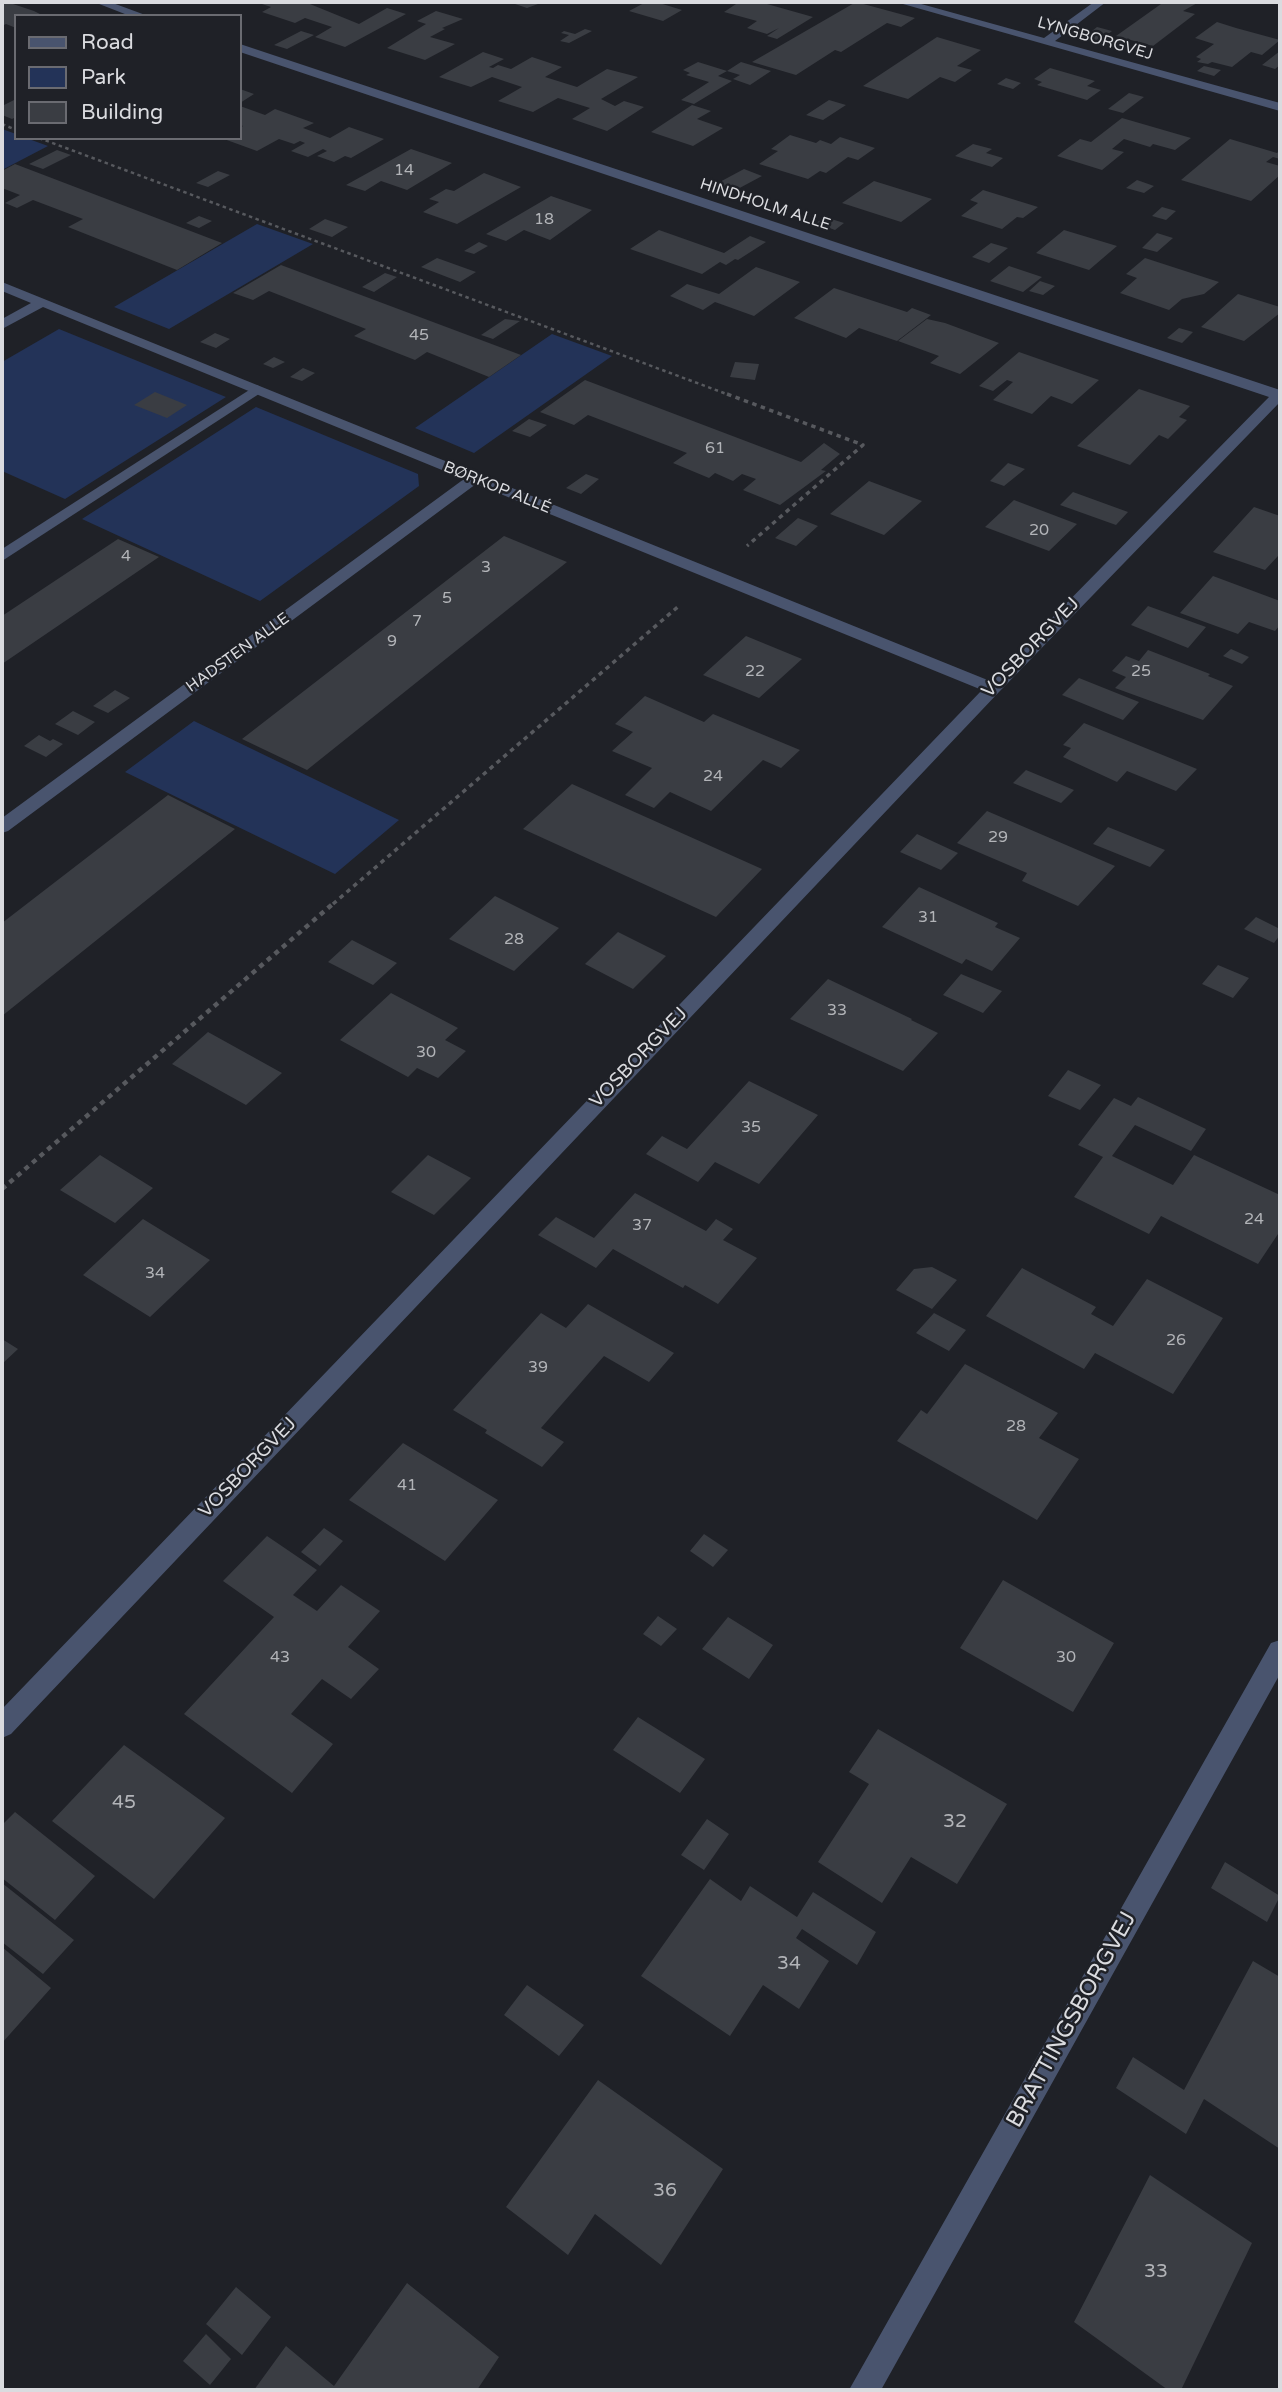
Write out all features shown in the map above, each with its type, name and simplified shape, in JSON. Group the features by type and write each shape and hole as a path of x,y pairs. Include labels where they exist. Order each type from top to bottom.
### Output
{"street":[{"path":"100,2 136,14"},
{"name":"LYNGBORGVEJ","path":"902,2 1280,107"},
{"path":"1046,42 1101,2"},
{"name":"HINDHOLM ALLE","path":"242,49 1280,394"},
{"name":"BØRKOP ALLÉ","path":"2,286 993,688"},
{"path":"2,325 42,302"},
{"path":"2,556 257,389"},
{"name":"VOSBORGVEJ","path":"2,1726 993,688 1280,394"},
{"name":"HADSTEN ALLE","path":"2,827 473,479"},
{"name":"BRATTINGSBORGVEJ","path":"864,2390 1280,1651"}],"path":[{"path":"2,1189 863,445 44,140"}],"green space":[{"path":"2,129 14,133 14,140 32,140 48,146 2,170"},
{"path":"257,224 313,244 169,329 114,307"},
{"path":"59,329 226,397 65,499 2,471 2,362"},
{"path":"552,334 612,356 474,453 415,428"},
{"path":"256,407 418,474 419,486 260,601 82,519"},
{"path":"194,721 399,820 335,874 125,772"}],"building":[{"path":"7,2 40,14 14,14 14,27 6,24 2,26 2,3"},
{"path":"256,2 305,2 359,24 387,8 406,14 345,47 315,37 332,27 305,18 295,23 262,12 271,7"},
{"path":"509,2 537,2 534,3 538,4 527,8"},
{"path":"646,2 656,2 682,10 663,21 629,11"},
{"path":"730,2 760,2 813,17 777,39 767,36 779,28 767,34 747,28 757,21 724,12 736,4"},
{"path":"856,2 915,18 901,27 887,23 841,52 835,50 796,75 752,62"},
{"path":"1199,2 1183,11 1195,14 1153,46 1116,36 1161,4"},
{"path":"436,11 463,19 442,28 445,29 430,37 455,44 425,60 387,48 426,24 417,21"},
{"path":"1217,22 1280,40 1262,55 1251,52 1232,67 1212,62 1197,62 1201,59 1196,57 1214,44 1195,38"},
{"path":"1097,27 1112,31 1102,39 1109,41 1104,45 1091,41 1087,35"},
{"path":"585,29 592,31 569,43 560,41 569,35 561,33 564,31 575,34"},
{"path":"301,31 314,35 287,49 274,45"},
{"path":"937,37 981,50 957,66 972,70 955,82 940,77 908,99 863,86"},
{"path":"1280,51 1280,65 1275,69 1262,65"},
{"path":"483,52 504,59 489,67 493,68 498,65 511,69 532,57 562,67 545,77 577,87 607,69 638,77 601,99 615,106 624,101 644,107 607,131 572,119 590,108 558,98 533,112 498,101 522,87 492,77 471,87 439,77"},
{"path":"698,62 727,71 718,76 732,81 694,104 681,100 709,82 686,75 690,73 683,70"},
{"path":"741,62 771,71 750,85 733,79 740,75 727,71"},
{"path":"1204,66 1221,70 1214,76 1197,71"},
{"path":"1050,68 1095,81 1087,86 1101,90 1087,100 1037,85 1042,82 1034,79"},
{"path":"1006,78 1021,83 1013,89 997,84"},
{"path":"242,90 254,94 242,102"},
{"path":"1129,93 1144,97 1123,113 1108,109"},
{"path":"14,100 14,118 2,115 2,106"},
{"path":"829,100 846,105 823,120 806,115"},
{"path":"692,105 711,111 697,119 723,128 693,146 651,132"},
{"path":"242,107 265,115 275,109 314,123 303,128 330,138 349,127 384,139 351,158 345,156 334,162 317,156 327,151 323,149 308,157 291,151 305,143 300,141 294,144 279,139 257,151 227,140 242,140"},
{"path":"1122,118 1191,138 1175,150 1153,144 1150,147 1124,139 1112,149 1124,152 1102,170 1057,156 1080,139 1091,142"},
{"path":"790,135 816,143 820,140 831,144 840,137 875,148 858,160 848,157 826,173 820,171 808,179 759,164 778,151 771,149"},
{"path":"1230,139 1277,153 1280,150 1280,159 1273,157 1266,162 1280,166 1280,175 1251,201 1181,180"},
{"path":"973,144 992,149 986,153 1003,158 992,167 955,156"},
{"path":"411,149 452,163 407,190 381,181 365,191 346,185"},
{"path":"57,150 71,155 43,169 29,164"},
{"path":"15,164 222,243 177,270 68,227 83,219 33,200 17,208 5,203 20,195 2,188 2,171"},
{"path":"744,169 762,176 734,191 716,184"},
{"path":"218,171 230,175 208,187 196,183"},
{"path":"484,173 521,187 457,224 423,212 439,202 429,199 446,189 454,191"},
{"path":"1137,180 1154,186 1144,193 1126,188"},
{"path":"874,181 932,199 901,222 842,203"},
{"path":"983,190 1038,207 1023,218 1017,217 1002,229 961,216 978,203 970,200"},
{"path":"551,196 592,210 550,240 524,230 506,241 486,234"},
{"path":"1162,207 1176,211 1166,220 1152,216"},
{"path":"199,216 212,221 199,228 186,223"},
{"path":"825,217 844,223 835,230 816,223"},
{"path":"325,219 348,227 332,237 309,229"},
{"path":"659,230 724,253 750,236 766,242 738,260 726,265 720,262 702,274 630,249"},
{"path":"1064,230 1117,246 1089,270 1036,253"},
{"path":"1157,233 1173,238 1157,252 1142,248"},
{"path":"479,242 488,246 474,254 464,251"},
{"path":"991,243 1008,248 989,263 972,257"},
{"path":"437,258 476,272 460,282 421,267"},
{"path":"1145,258 1219,282 1204,294 1182,299 1169,310 1120,293 1137,278 1126,274"},
{"path":"281,265 521,355 489,377 427,352 415,360 354,336 366,329 269,291 253,300 233,293"},
{"path":"1009,266 1042,277 1023,292 990,281"},
{"path":"756,267 800,282 754,316 715,302 703,310 670,296 687,284 719,294"},
{"path":"385,273 397,277 374,292 362,287"},
{"path":"1040,281 1055,286 1043,295 1029,291"},
{"path":"834,288 907,312 912,308 931,315 897,341 859,328 846,338 794,318"},
{"path":"1238,294 1280,307 1280,313 1244,341 1201,327"},
{"path":"505,319 520,321 493,339 481,335"},
{"path":"927,319 999,343 960,374 930,363 939,356 898,341"},
{"path":"1179,328 1193,332 1182,343 1167,338"},
{"path":"215,333 230,339 216,348 200,342"},
{"path":"1019,352 1099,380 1072,404 1051,396 1032,414 993,400 1013,382 1007,380 993,391 979,386"},
{"path":"274,357 285,362 273,368 263,364"},
{"path":"735,362 759,364 755,380 730,377"},
{"path":"303,368 315,373 302,381 290,377"},
{"path":"585,380 801,462 824,443 840,454 821,470 826,471 780,505 743,490 756,479 742,474 733,481 715,473 709,478 673,463 687,453 588,415 574,425 540,412"},
{"path":"1139,389 1190,406 1179,417 1187,420 1168,439 1159,435 1130,465 1077,446"},
{"path":"155,392 187,405 167,418 134,405"},
{"path":"529,419 547,425 530,437 512,431"},
{"path":"1008,463 1025,469 1004,486 990,481"},
{"path":"586,474 599,479 581,494 566,488"},
{"path":"869,481 922,501 884,535 830,514"},
{"path":"1073,492 1128,512 1116,525 1060,505"},
{"path":"1014,500 1077,524 1049,551 985,527"},
{"path":"1254,507 1280,516 1280,557 1265,570 1213,552"},
{"path":"798,518 818,526 796,546 775,538"},
{"path":"504,536 567,562 307,770 242,739"},
{"path":"118,539 159,557 2,664 2,616"},
{"path":"1213,576 1280,601 1280,625 1275,631 1249,622 1238,634 1180,613"},
{"path":"1148,606 1206,627 1188,648 1131,625"},
{"path":"746,636 802,659 759,698 703,675"},
{"path":"1231,649 1249,657 1242,664 1223,656"},
{"path":"1148,650 1233,686 1203,720 1115,688 1126,677 1112,671 1126,656 1139,661"},
{"path":"1079,678 1139,702 1123,720 1062,695"},
{"path":"115,690 130,698 108,713 93,706"},
{"path":"645,696 704,722 713,714 800,750 781,768 763,760 711,811 670,792 654,808 625,795 652,768 612,751 633,732 615,724"},
{"path":"73,711 95,722 78,735 55,724"},
{"path":"1084,723 1197,769 1176,791 1127,771 1117,782 1063,757 1071,748 1063,745"},
{"path":"39,735 63,744 46,757 24,746"},
{"path":"1026,770 1074,790 1061,803 1013,783"},
{"path":"572,784 762,869 716,917 523,829"},
{"path":"168,795 235,829 2,1016 2,923"},
{"path":"987,811 1115,866 1078,906 1022,881 1027,873 957,843"},
{"path":"1108,827 1165,850 1150,867 1093,844"},
{"path":"917,834 958,853 941,870 900,852"},
{"path":"919,887 998,923 995,927 1020,938 992,971 966,959 962,964 882,927"},
{"path":"495,896 559,928 514,971 449,939"},
{"path":"1256,917 1280,929 1280,935 1274,943 1244,929"},
{"path":"618,932 666,956 633,989 585,964"},
{"path":"352,940 397,963 373,985 328,962"},
{"path":"1218,965 1249,978 1233,998 1202,984"},
{"path":"961,974 1002,991 983,1013 943,995"},
{"path":"828,979 938,1033 903,1071 790,1019"},
{"path":"391,993 458,1028 445,1040 466,1051 438,1078 417,1068 408,1077 340,1040"},
{"path":"208,1032 282,1073 246,1105 172,1064"},
{"path":"1068,1070 1101,1085 1080,1110 1048,1096"},
{"path":"749,1081 818,1115 759,1184 715,1162 698,1182 646,1154 662,1136 687,1149"},
{"path":"1138,1097 1206,1129 1191,1151 1135,1125 1112,1156 1173,1185 1194,1155 1280,1195 1280,1231 1258,1264 1161,1216 1149,1234 1074,1197 1103,1157 1078,1145 1114,1098 1131,1106"},
{"path":"100,1155 153,1188 115,1223 60,1190"},
{"path":"428,1155 471,1178 434,1215 391,1192"},
{"path":"635,1193 706,1231 716,1219 733,1229 723,1240 757,1258 718,1304 613,1249 596,1268 538,1235 556,1217 594,1238"},
{"path":"143,1219 210,1260 150,1317 83,1275"},
{"path":"932,1267 957,1280 932,1309 896,1290 914,1269"},
{"path":"1022,1268 1096,1307 1091,1314 1113,1326 1147,1279 1223,1318 1173,1394 1095,1353 1084,1369 986,1316"},
{"path":"588,1304 674,1353 649,1382 604,1356 541,1428 564,1442 542,1467 485,1433 487,1430 453,1410 541,1313 566,1328"},
{"path":"934,1313 966,1330 949,1351 916,1333"},
{"path":"2,1339 18,1349 2,1364"},
{"path":"965,1364 1058,1413 1039,1438 1079,1459 1037,1520 897,1441 921,1410 927,1414"},
{"path":"403,1443 498,1500 445,1561 349,1500"},
{"path":"324,1528 343,1541 320,1566 301,1552"},
{"path":"704,1534 728,1550 713,1567 690,1551"},
{"path":"267,1536 317,1570 293,1595 317,1611 341,1585 380,1611 348,1647 379,1669 351,1699 322,1679 291,1714 333,1744 292,1793 184,1714 274,1617 223,1581"},
{"path":"1003,1580 1114,1643 1073,1712 960,1648"},
{"path":"658,1616 677,1629 661,1646 643,1634"},
{"path":"728,1617 773,1645 749,1679 702,1649"},
{"path":"638,1717 705,1759 680,1793 613,1750"},
{"path":"878,1729 1007,1804 957,1884 911,1857 882,1903 818,1862 869,1784 849,1772"},
{"path":"124,1745 225,1818 154,1899 52,1821"},
{"path":"15,1812 95,1876 55,1920 2,1878 2,1825"},
{"path":"707,1819 729,1834 704,1870 681,1855"},
{"path":"1225,1862 1280,1896 1267,1922 1211,1888"},
{"path":"710,1879 741,1901 750,1886 797,1917 813,1892 876,1932 857,1965 802,1929 796,1938 829,1961 799,2009 763,1985 730,2036 641,1976"},
{"path":"2,1883 74,1940 43,1974 2,1942"},
{"path":"2,1947 51,1988 2,2043"},
{"path":"1253,1961 1280,1977 1280,2149 1204,2099 1186,2134 1116,2088 1133,2057 1184,2090"},
{"path":"527,1985 584,2025 559,2056 504,2015"},
{"path":"598,2080 723,2169 661,2265 595,2214 568,2255 506,2207"},
{"path":"1150,2175 1252,2243 1181,2390 1168,2390 1074,2322"},
{"path":"407,2283 499,2357 477,2390 254,2390 286,2346 334,2386"},
{"path":"236,2287 271,2317 242,2355 206,2324"},
{"path":"206,2334 231,2359 210,2385 183,2361"}]}
